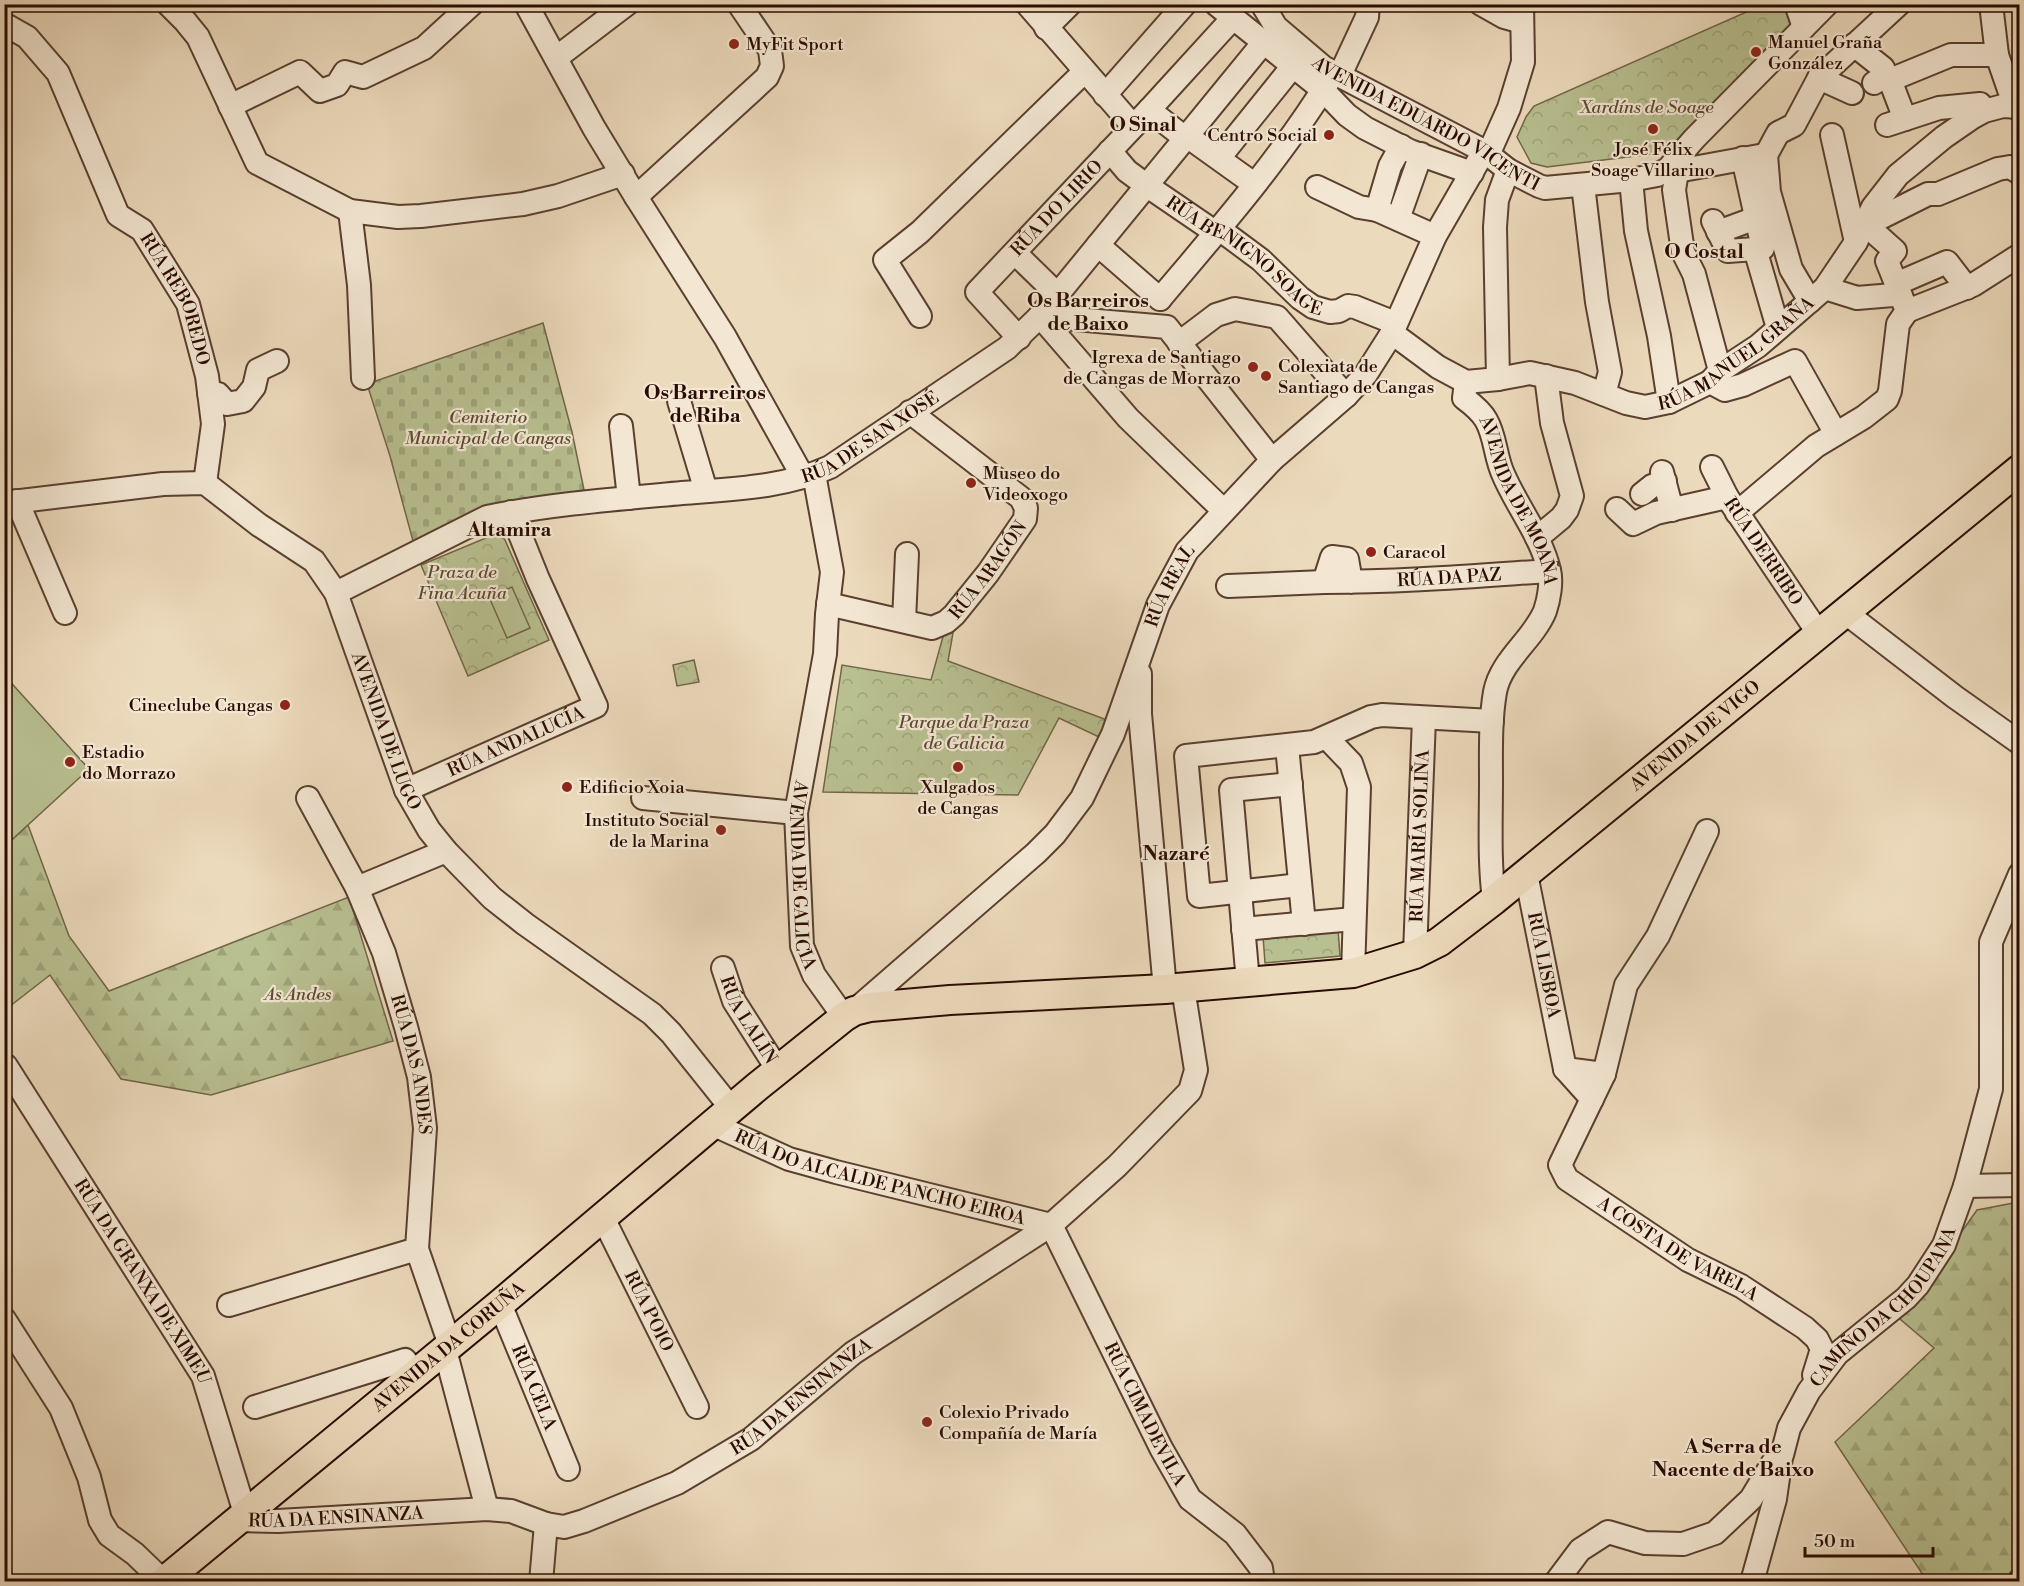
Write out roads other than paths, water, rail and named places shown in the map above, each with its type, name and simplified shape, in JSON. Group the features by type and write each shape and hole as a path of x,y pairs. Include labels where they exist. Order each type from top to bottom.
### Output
{"main road":[{"name":"AVENIDA DE VIGO","path":"849,1014 870,1007 950,1000 1174,988 1353,973 1415,954 1439,942 1494,900 2019,470"},
{"name":"AVENIDA DA CORUÑA","path":"163,1581 500,1304 722,1116 849,1014"}],"street":[{"path":"230,106 300,72 320,91 337,85 345,72 363,77 424,48 472,4"},
{"name":"AVENIDA DE GALICIA","path":"526,4 636,197 725,337 758,396 809,476 832,572 825,654 796,813 802,946 814,975 849,1014"},
{"path":"556,58 627,4"},
{"path":"636,197 767,77 772,66 772,55 763,37 740,4"},
{"path":"1027,4 1133,126"},
{"path":"1046,28 1070,4"},
{"path":"1105,95 1185,4"},
{"name":"AVENIDA EDUARDO VICENTI","path":"1265,4 1264,7 1276,27 1323,67 1332,79 1486,153 1508,170 1545,188 1631,180 1658,175 1676,166 1694,139 1827,4"},
{"path":"1160,299 1217,231 1316,102 1332,79 1366,17 1368,4"},
{"path":"1481,4 1504,17 1522,13"},
{"path":"1796,4 1803,27"},
{"path":"1899,4 1819,78 1794,125 1778,133 1766,155 1769,192 1791,269 1818,295 1857,298 1893,295 1901,297 1967,288 2019,255"},
{"path":"1854,45 1882,68 1896,122 1938,108 1966,104 1980,104 1984,111 2003,106 2017,107 1997,55 1991,4"},
{"path":"169,6 198,37 257,163 350,211 398,217 514,205 558,196 623,174"},
{"path":"1225,11 1293,66 1332,79 1347,115 1365,128 1411,150 1472,173"},
{"name":"RÚA DO LIRIO","path":"1019,338 977,292 1149,110 1225,11"},
{"name":"RÚA REAL","path":"849,1014 1036,853 1055,834 1082,798 1113,734 1158,606 1187,551 1272,459 1346,396 1366,374 1393,328 1435,236 1486,153 1516,88 1523,62 1522,13"},
{"name":"RÚA REBOREDO","path":"4,24 27,37 58,73 118,215 142,230 188,304 207,376 213,424 206,483"},
{"name":"RÚA DE SAN XOSÉ","path":"336,593 487,517 629,498 770,485 809,476 841,460 1019,338 1040,316 1264,42"},
{"path":"1884,81 1951,55 1997,55"},
{"path":"1219,158 1293,66"},
{"path":"920,316 885,260 920,232 1084,72"},
{"path":"1819,78 1852,93"},
{"path":"1149,110 1254,184"},
{"name":"RÚA MANUEL GRAÑA","path":"1466,382 1530,373 1575,383 1626,403 1645,407 1669,402 1715,376 1758,346 1818,295 1861,233 1868,214 1898,175 1944,137 1984,111"},
{"path":"1617,509 1633,524 1656,513 1732,505 1816,446 1864,417 1887,399 1890,391 1901,297 1887,261 1895,251 1861,233 1833,135 1794,125"},
{"path":"1387,214 1411,150"},
{"name":"RÚA BENIGNO SOAGE","path":"1110,151 1127,171 1146,185 1217,231 1226,234 1261,260 1300,298 1313,307 1330,312 1339,311 1348,306 1355,307 1393,328 1438,367 1466,382"},
{"path":"1766,155 1676,166 1674,190 1683,252 1694,274 1715,376 1725,390 1743,385 1796,361 1836,434"},
{"path":"1743,158 1763,248 1756,252"},
{"path":"1861,233 1928,194 1938,194 1998,169 2010,167 2019,173"},
{"path":"1498,379 1495,227 1497,200 1508,170"},
{"path":"1631,180 1636,231 1659,336 1669,402"},
{"path":"1583,185 1597,302 1610,372 1604,394"},
{"path":"1317,187 1359,207 1387,214 1435,236"},
{"path":"350,211 359,285 363,378"},
{"path":"1756,218 1715,227 1728,250 1756,252 1786,250"},
{"path":"1098,245 1160,299 1173,335 1272,459"},
{"path":"1756,252 1778,328"},
{"path":"1015,253 1058,294"},
{"path":"1901,297 1947,262 1967,288"},
{"path":"1040,316 1173,335 1216,315 1235,309 1277,317 1346,396"},
{"path":"1040,316 1128,418 1224,511"},
{"path":"209,393 218,394 227,404 243,401 254,387 258,370 277,361"},
{"path":"1537,538 1568,510 1572,496 1552,423 1546,376"},
{"name":"AVENIDA DE MOAÑA","path":"1466,382 1464,398 1480,412 1487,422 1504,477 1537,538 1549,571 1550,586 1545,610 1535,628 1501,674 1496,690 1492,722 1491,872 1494,900"},
{"path":"679,401 706,491"},
{"name":"RÚA ARAGÓN","path":"828,604 932,628 946,622 954,615 1025,519 1026,508 1021,498 910,412"},
{"path":"621,426 629,498"},
{"name":"RÚA DERRIBO","path":"1712,467 1732,505 1819,634"},
{"path":"1642,494 1663,476 1672,510"},
{"path":"65,614 11,502 163,484 206,483"},
{"name":"AVENIDA DE LUGO","path":"206,483 259,525 314,561 336,593 406,790 429,830 446,851 500,904 652,1014 671,1033 722,1116"},
{"name":"RÚA ANDALUCÍA","path":"406,790 596,706 538,579 511,512"},
{"path":"904,621 907,555"},
{"name":"RÚA DA PAZ","path":"1228,586 1388,582 1549,571"},
{"path":"1846,613 2019,743"},
{"name":"RÚA DA ENSINANZA","path":"241,1517 278,1521 487,1509 511,1511 546,1524 564,1527 584,1521 677,1483 751,1439 853,1353 1051,1225 1117,1166 1191,1091 1196,1070 1174,988 1140,714 1140,658"},
{"path":"1300,885 1198,896 1186,756 1314,742 1371,717 1382,715 1492,722"},
{"name":"RÚA MARÍA SOLIÑA","path":"1415,954 1424,718"},
{"path":"1327,738 1351,764 1359,787 1353,973"},
{"path":"1287,746 1304,924"},
{"path":"1228,752 1248,982"},
{"path":"1231,790 1291,784"},
{"name":"RÚA DAS ANDES","path":"308,798 357,888 384,953 419,1077 425,1128 417,1249 448,1347 487,1509"},
{"path":"643,798 796,813"},
{"path":"1563,1063 1592,1099 1604,1074 1626,986 1658,936 1707,831"},
{"path":"357,888 446,851"},
{"name":"RÚA LISBOA","path":"1526,874 1563,1063"},
{"name":"CAMIÑO DA CHOUPANA","path":"1556,1581 1580,1550 1608,1532 1645,1543 1683,1544 1715,1533 1751,1499 1774,1461 1782,1455 1790,1428 1809,1391 1837,1354 1918,1285 1944,1245 1965,1186 1991,1089 1991,942 2010,918 2019,874"},
{"path":"1243,929 1354,920"},
{"name":"RÚA LALÍN","path":"723,968 734,1000 778,1070"},
{"path":"1563,1063 1604,1074"},
{"name":"RÚA DA GRANXA DE XIMEU","path":"6,1066 203,1376 241,1517"},
{"name":"A COSTA DE VARELA","path":"1592,1099 1560,1165 1567,1179 1688,1260 1741,1286 1811,1333 1822,1349 1809,1391"},
{"name":"RÚA DO ALCALDE PANCHO EIROA","path":"722,1116 789,1159 1051,1225"},
{"path":"1965,1186 2019,1185"},
{"name":"RÚA POIO","path":"602,1216 697,1407"},
{"name":"RÚA CIMADEVILA","path":"1051,1225 1161,1448 1190,1499 1235,1534 1261,1568 1263,1581"},
{"path":"229,1305 417,1249"},
{"name":"RÚA CELA","path":"500,1304 568,1469"},
{"path":"4,1319 61,1408 89,1477 100,1520 109,1535 135,1554 163,1581"},
{"path":"255,1407 405,1360 416,1373"},
{"path":"1752,1581 1775,1499 1782,1455"},
{"path":"541,1581 546,1524"}],"place":[{"name":"MyFit Sport","path":"734,44"},
{"name":"Manuel Graña González","path":"1756,52"},
{"name":"José Félix Soage Villarino","path":"1653,129"},
{"name":"Centro Social","path":"1329,135"},
{"name":"Igrexa de Santiago de Cangas de Morrazo","path":"1253,367"},
{"name":"Colexiata de Santiago de Cangas","path":"1266,376"},
{"name":"Museo do Videoxogo","path":"971,483"},
{"name":"Caracol","path":"1371,552"},
{"name":"Cineclube Cangas","path":"285,705"},
{"name":"Estadio do Morrazo","path":"70,762"},
{"name":"Xulgados de Cangas","path":"958,767"},
{"name":"Edificio Xoia","path":"567,787"},
{"name":"Instituto Social de la Marina","path":"721,830"},
{"name":"Colexio Privado Compañía de María","path":"927,1422"}],"district":[{"name":"O Sinal","path":"1143,125"},
{"name":"O Costal","path":"1704,252"},
{"name":"Os Barreiros de Baixo","path":"1088,312"},
{"name":"Os Barreiros de Riba","path":"705,404"},
{"name":"Altamira","path":"509,530"},
{"name":"Nazaré","path":"1176,854"},
{"name":"A Serra de Nacente de Baixo","path":"1733,1458"}],"park label":[{"name":"Xardíns de Soage","path":"1647,107"},
{"name":"Cemiterio Municipal de Cangas","path":"488,427"},
{"name":"Praza de Fina Acuña","path":"462,582"},
{"name":"Parque da Praza de Galicia","path":"964,732"},
{"name":"As Andes","path":"298,994"}]}
